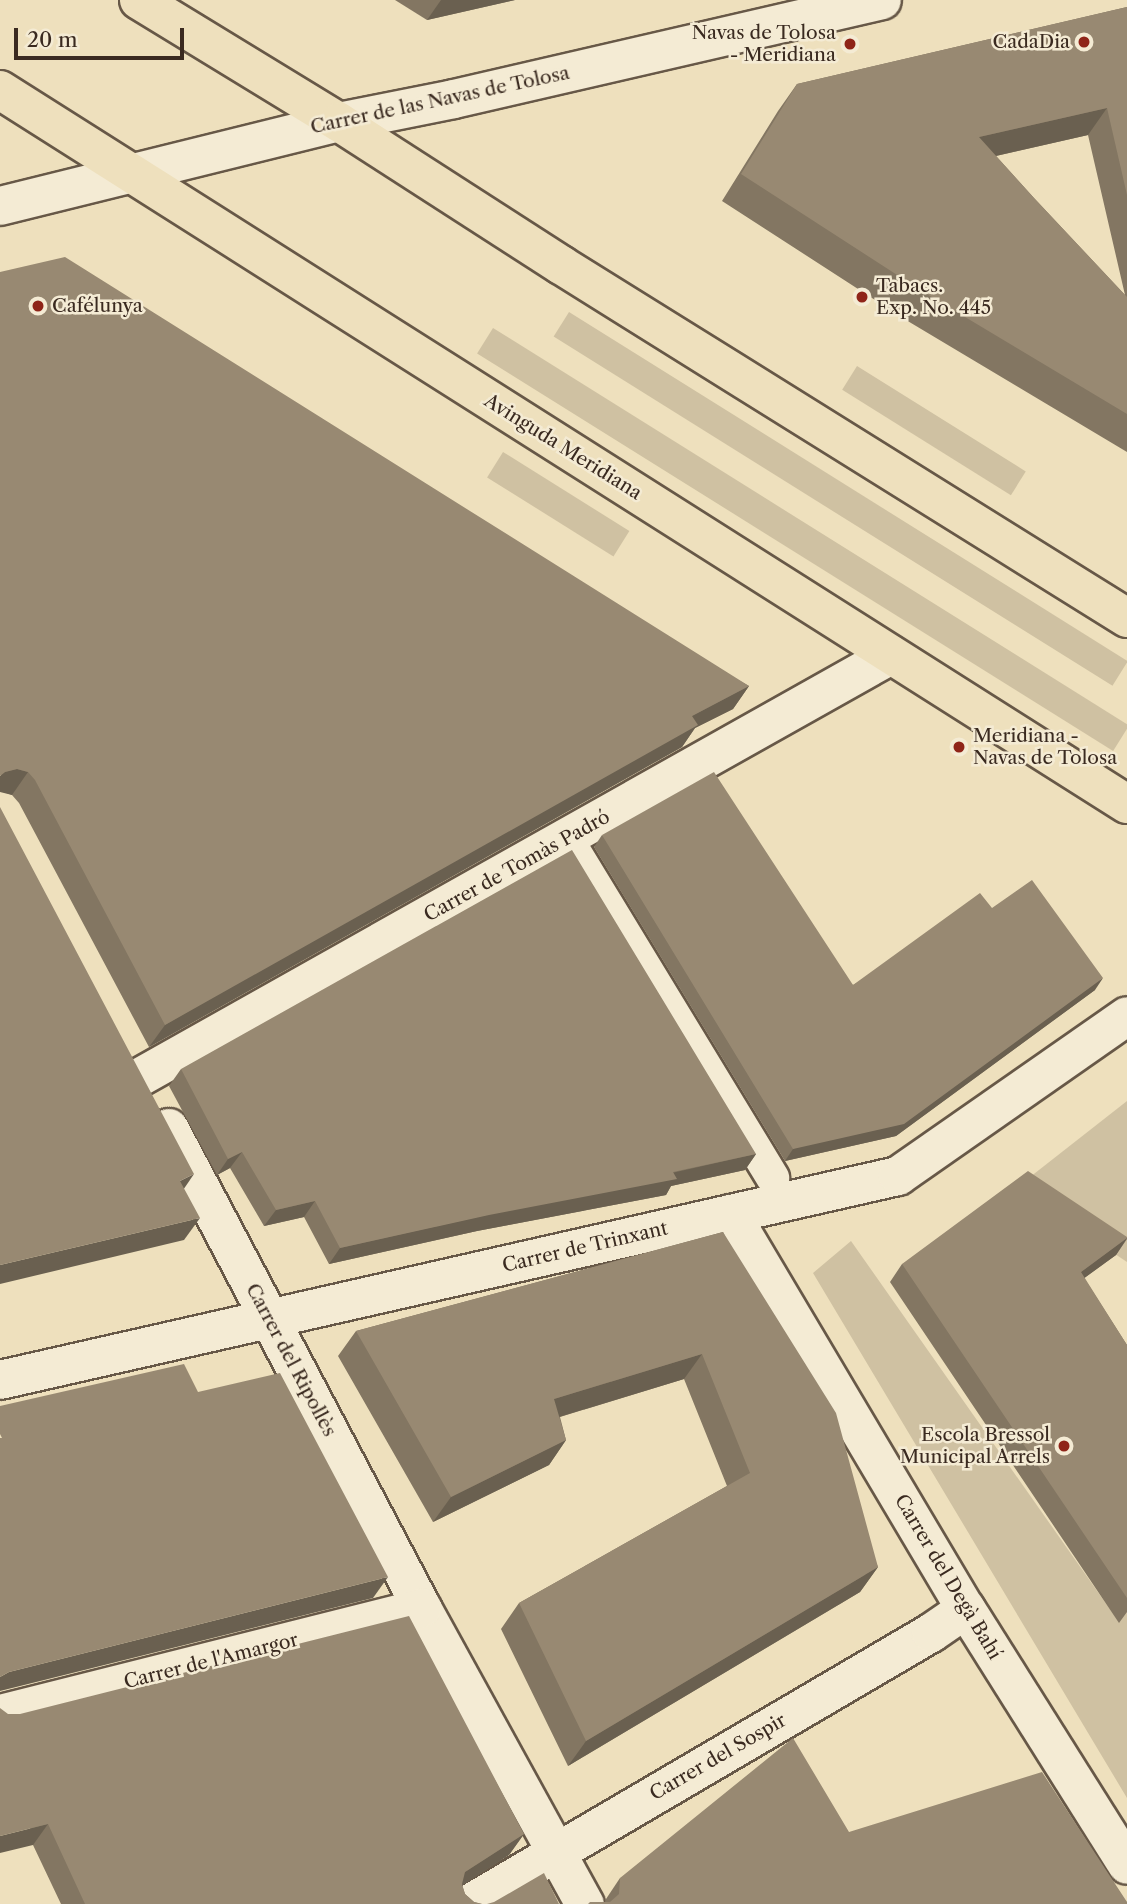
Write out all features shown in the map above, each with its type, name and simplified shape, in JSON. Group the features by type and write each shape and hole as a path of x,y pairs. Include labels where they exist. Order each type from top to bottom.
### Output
{"main road":[{"path":"139,0 339,122 561,265 1127,618"},
{"name":"Avinguda Meridiana","path":"0,90 1127,804"}],"street":[{"name":"Carrer de las Navas de Tolosa","path":"0,206 339,122 454,99 882,0"},
{"name":"Carrer de Tomàs Padró","path":"142,1076 891,655"},
{"path":"566,838 772,1177"},
{"name":"Carrer de Trinxant","path":"0,1380 898,1176 1127,1016"},
{"name":"Carrer del Ripollès","path":"123,1040 422,1608 585,1904"},
{"name":"Carrer del Degà Bahí","path":"731,1214 966,1609 1127,1866"},
{"name":"Carrer de l'Amargor","path":"0,1714 422,1608"},
{"name":"Carrer del Sospir","path":"469,1904 931,1633 966,1609"}],"shaded area":[{"path":"569,312 1127,661 1112,686 554,337"},
{"path":"493,328 1127,724 1113,751 477,353"},
{"path":"857,366 1026,471 1011,495 842,390"},
{"path":"503,452 629,531 613,556 487,477"},
{"path":"1127,1101 1127,1262 1016,1188"},
{"path":"851,1241 1119,1622 1127,1610 1127,1798 813,1273"}],"building":[{"path":"1127,7 1127,195 1107,108 979,137 1127,297 1127,414 925,293 741,174 797,84"},
{"path":"65,257 749,686 692,716 698,725 165,1025 35,780 28,772 17,769 0,776 0,272"},
{"path":"714,772 853,985 980,893 992,908 1032,880 1103,978 904,1124 793,1149 602,835"},
{"path":"0,807 194,1174 180,1181 200,1218 0,1265"},
{"path":"572,850 756,1154 673,1172 677,1179 489,1215 340,1248 315,1201 276,1210 242,1152 228,1159 181,1069"},
{"name":"Escola Bressol Municipal Arrels","path":"1028,1171 1127,1237 1081,1272 1127,1345 1127,1598 902,1264"},
{"path":"723,1232 836,1413 878,1567 586,1741 519,1603 750,1473 702,1354 554,1399 566,1440 451,1497 356,1331"},
{"path":"184,1364 198,1392 280,1373 388,1577 9,1672 0,1677 0,1406"},
{"path":"409,1616 524,1834 465,1872 462,1884 465,1894 474,1902 482,1904 85,1904 48,1824 0,1836 0,1708 8,1714 20,1714"},
{"path":"793,1738 849,1832 1042,1772 1127,1904 588,1904 610,1902 619,1894 620,1878"},
{"path":"544,1873 559,1904 487,1904 494,1902"}],"place":[{"name":"CadaDia","path":"1084,42"},
{"name":"Navas de Tolosa - Meridiana","path":"850,44"},
{"name":"Tabacs. Exp. No. 445","path":"862,297"},
{"name":"Cafélunya","path":"38,306"},
{"name":"Meridiana - Navas de Tolosa","path":"959,747"},
{"name":"Escola Bressol Municipal Arrels","path":"1064,1446"}]}
